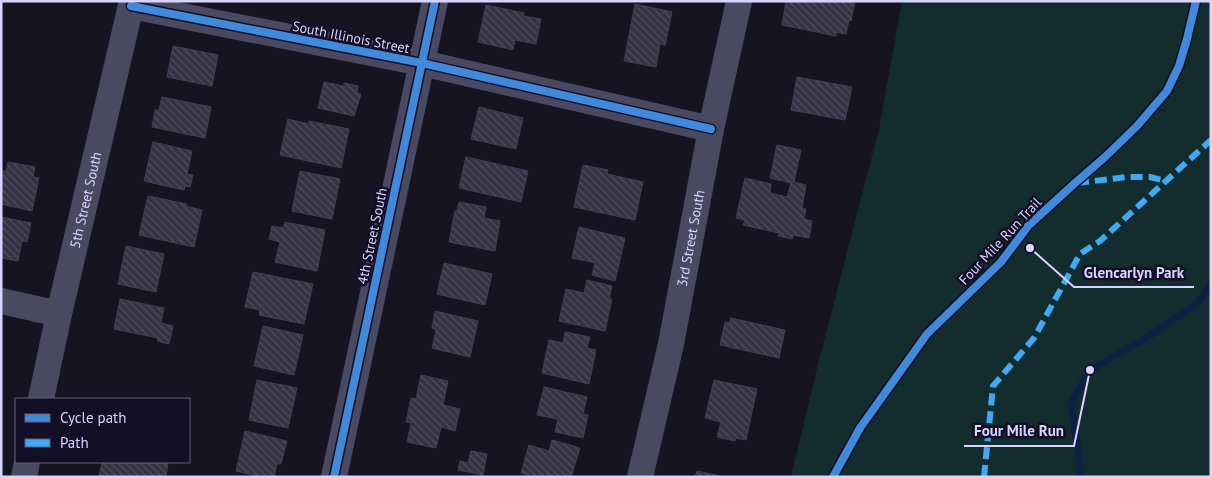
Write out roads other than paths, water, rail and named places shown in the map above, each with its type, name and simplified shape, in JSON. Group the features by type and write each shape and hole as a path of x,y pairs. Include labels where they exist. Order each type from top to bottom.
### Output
{"street":[{"name":"4th Street South","path":"334,477 435,1"},
{"name":"3rd Street South","path":"640,477 670,344 711,129 739,1"},
{"name":"South Illinois Street","path":"132,4 422,64 711,129"},
{"name":"5th Street South","path":"41,398 59,314 132,4"},
{"path":"1,301 59,314"},
{"path":"24,477 27,463"}],"waterway":[{"path":"1080,477 1080,464 1071,403 1090,370 1151,335 1198,303 1211,283"}],"place":[{"name":"Glencarlyn Park","path":"1030,248"},
{"name":"Four Mile Run","path":"1090,370"}]}
